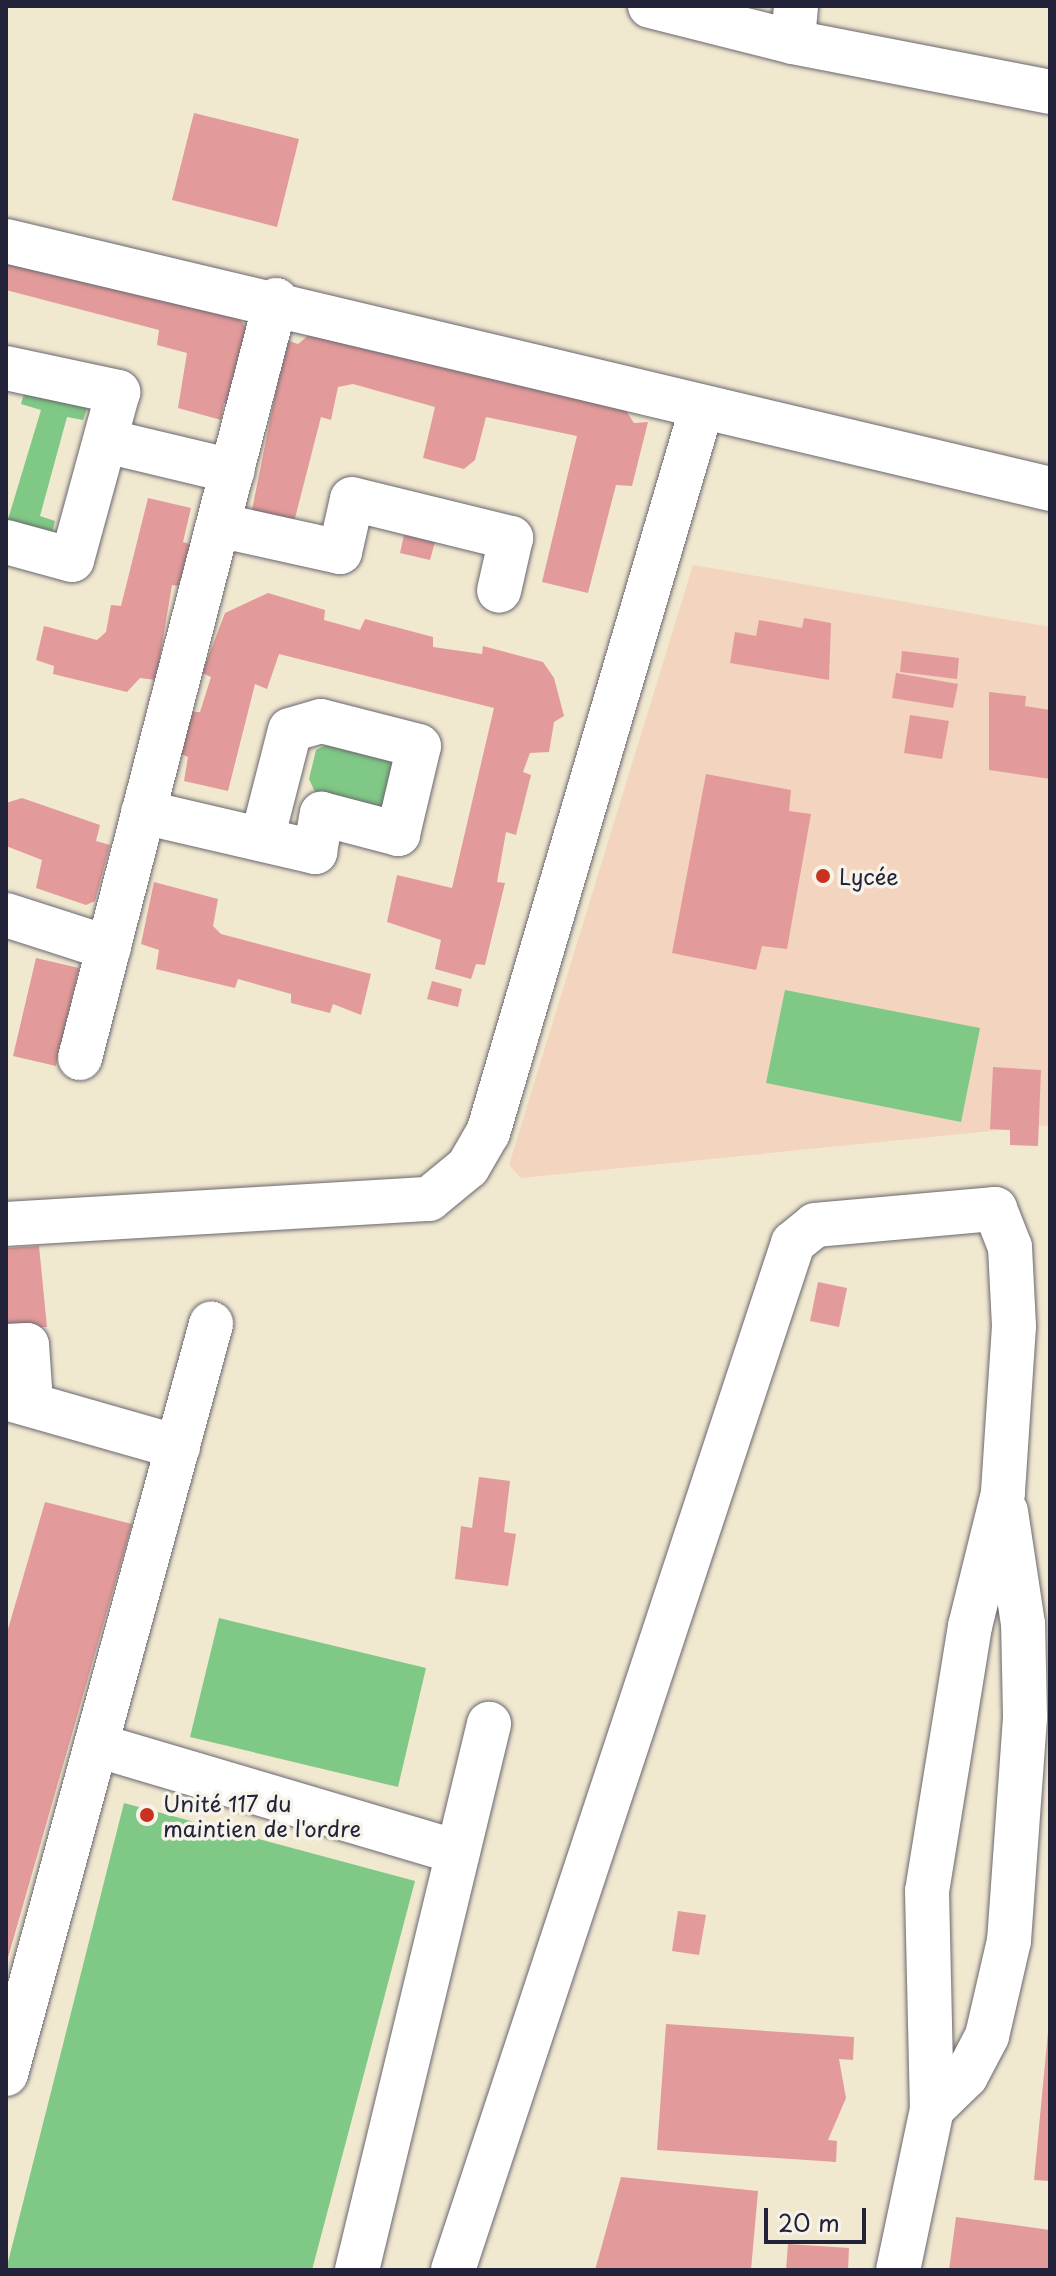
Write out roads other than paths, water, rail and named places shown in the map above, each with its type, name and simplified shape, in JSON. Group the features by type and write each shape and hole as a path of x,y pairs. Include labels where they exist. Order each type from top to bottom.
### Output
{"street":[{"path":"650,6 794,24 1050,92"},
{"path":"6,241 276,300 701,410 1050,489"},
{"path":"80,1058 276,300"},
{"path":"6,368 118,392 72,560 6,542"},
{"path":"6,1224 429,1199 468,1167 488,1133 701,410"},
{"path":"106,441 232,471"},
{"path":"218,525 340,552 352,499 511,538 499,591"},
{"path":"143,812 262,839"},
{"path":"6,915 109,948"},
{"path":"453,2270 776,1280 793,1243 815,1225 995,1209 1010,1247 1014,1326 1003,1493 970,1626 927,1891 932,2109 898,2270"},
{"path":"6,2074 211,1324"},
{"path":"6,1346 27,1345 19,1400 178,1447"},
{"path":"932,2109 966,2076 987,2036 1009,1941 1025,1716 1023,1624 1003,1493"},
{"path":"357,2270 489,1724"},
{"path":"96,1745 458,1852"}],"place":[{"name":"Lycée","path":"823,876"},
{"name":"Unité 117 du maintien de l'ordre","path":"147,1815"}]}
